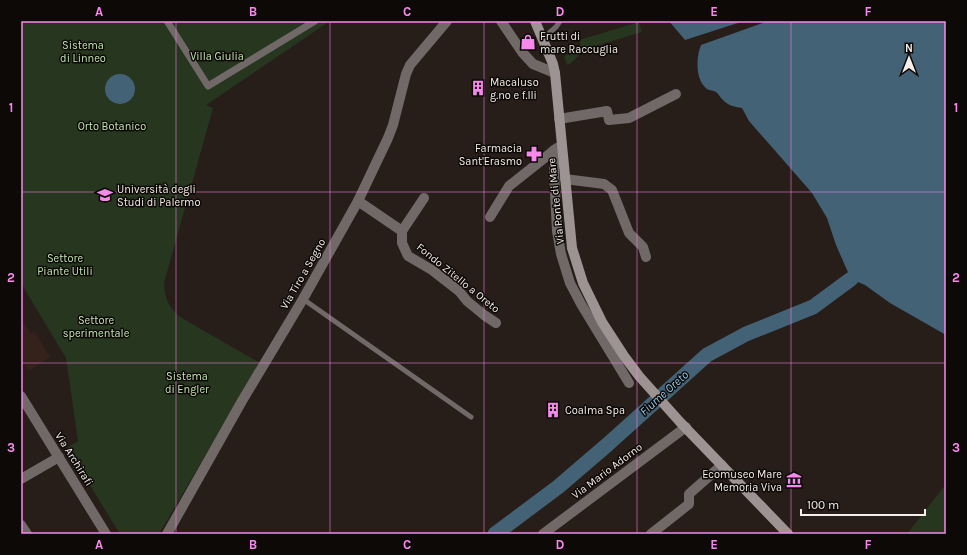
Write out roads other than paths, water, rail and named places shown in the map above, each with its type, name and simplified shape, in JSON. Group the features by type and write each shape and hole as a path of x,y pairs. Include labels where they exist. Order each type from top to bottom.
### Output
{"main road":[{"name":"Via Ponte di Mare","path":"535,21 553,64 555,73 559,119 558,147 565,179 572,248 583,283 602,322 639,376 683,425 788,534"}],"street":[{"path":"167,21 208,86 315,21"},
{"name":"Via Tiro a Segno","path":"167,534 358,201 390,132 406,74 410,65 447,21"},
{"path":"501,21 522,52 533,64 555,73"},
{"path":"559,119 607,111 609,120 629,118 676,94"},
{"path":"490,218 509,186 558,147"},
{"path":"558,147 554,173 557,231 561,254 570,283 581,304 629,383"},
{"path":"565,179 604,184 612,190 629,233 643,247 646,257"},
{"path":"358,201 402,231 424,198"},
{"name":"Fondo Zitello a Oreto","path":"402,231 402,243 408,256 432,270 459,292 466,301 496,323"},
{"name":"Via Archirafi","path":"21,396 106,534"},
{"name":"Via Mario Adorno","path":"543,534 683,425"},
{"path":"21,480 59,457"},
{"path":"651,534 689,504 689,494 722,465"},
{"path":"21,525 27,534"}],"lane":[{"path":"542,39 556,27 560,21"},
{"path":"303,299 471,417"}],"water":[{"path":"669,21 744,21 685,40"},
{"path":"768,21 946,21 946,335 890,303 865,285 851,279 836,245 827,218 812,193 749,121 742,108 728,104 717,93 708,90 700,80 698,56 701,45"},
{"path":"120,74 131,78 135,89 131,100 120,104 109,100 105,89 109,78"}],"waterway":[{"name":"Fiume Oreto","path":"495,534 558,487 707,355 746,334 813,307 851,279"}],"place":[{"name":"Frutti di mare Raccuglia","path":"528,42"},
{"name":"Macaluso g.no e f.lli","path":"478,88"},
{"name":"Farmacia Sant'Erasmo","path":"534,154"},
{"name":"Università degli Studi di Palermo","path":"105,195"},
{"name":"Coalma Spa","path":"553,410"},
{"name":"Ecomuseo Mare Memoria Viva","path":"794,480"}],"park label":[{"name":"Sistema di Linneo","path":"83,51"},
{"name":"Villa Giulia","path":"217,56"},
{"name":"Orto Botanico","path":"112,126"},
{"name":"Settore Piante Utili","path":"65,264"},
{"name":"Settore sperimentale","path":"96,326"},
{"name":"Sistema di Engler","path":"187,382"}]}
